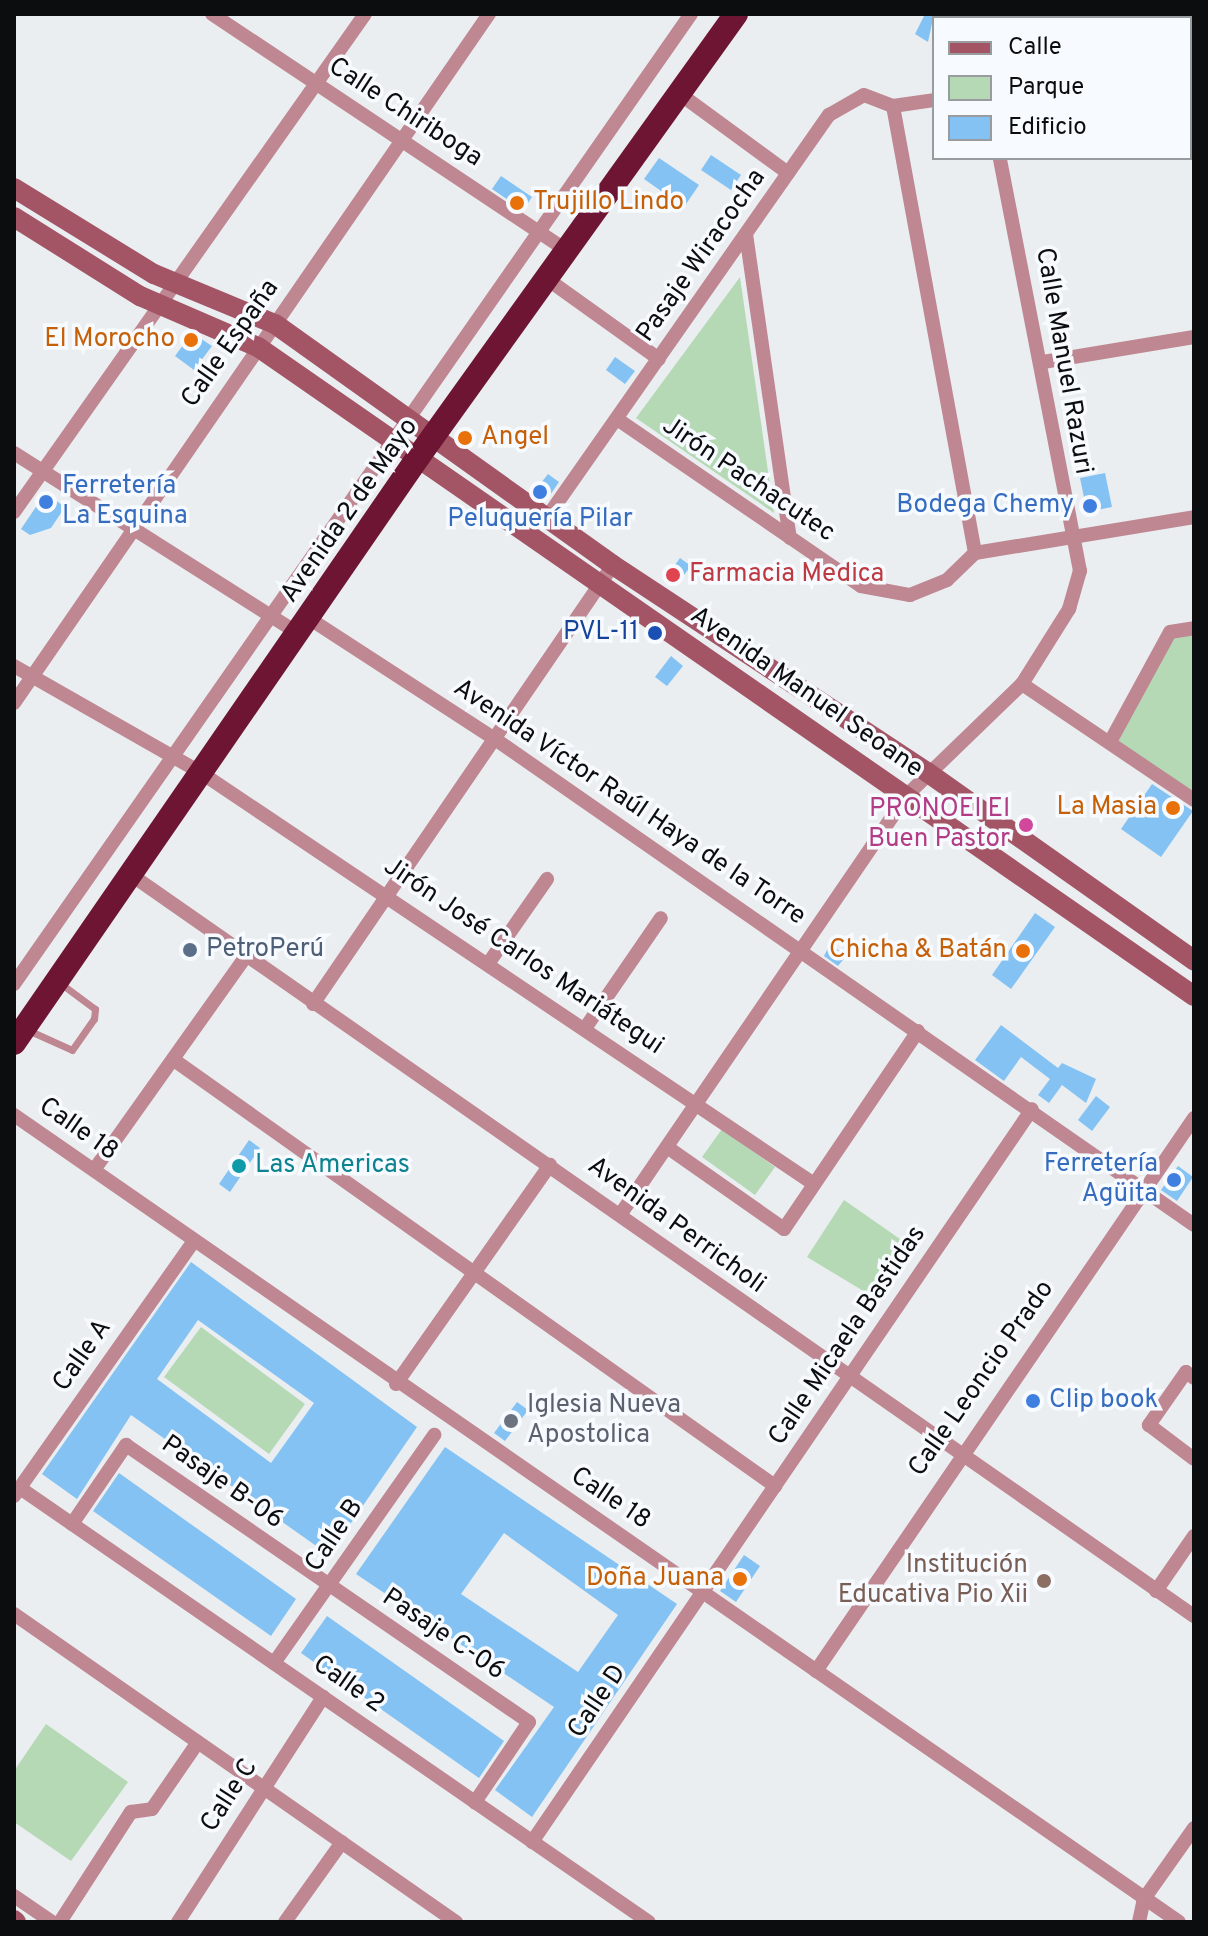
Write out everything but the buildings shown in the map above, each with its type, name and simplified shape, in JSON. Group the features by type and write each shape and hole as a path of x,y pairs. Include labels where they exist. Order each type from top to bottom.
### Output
{"highway":[{"name":"Avenida 2 de Mayo","path":"20,1026 57,981 203,774 419,456 550,281 736,14"}],"street":[{"name":"Calle Chiriboga","path":"212,14 404,139 570,253"},
{"path":"14,512 180,283 365,14"},
{"name":"Calle España","path":"14,703 489,14"},
{"path":"14,984 395,439 537,230 691,14"},
{"path":"680,94 788,173"},
{"name":"Pasaje Wiracocha","path":"548,516 620,421 659,359 788,173 846,100 864,95 893,106 932,100"},
{"path":"893,106 975,553 1071,541 1194,517"},
{"name":"Calle Manuel Razuri","path":"620,1215 907,795 927,772 1022,684 1069,609 1080,571 1071,541 1043,362 1000,160"},
{"name":"Avenida Manuel Seoane","path":"14,188 180,283 275,324 410,416 548,516 608,574 907,795 1194,996"},
{"name":"Avenida Manuel Seoane","path":"14,217 164,305 258,347 419,456 927,772 1194,960"},
{"path":"746,234 790,538"},
{"path":"550,281 659,359"},
{"path":"1043,362 1194,337"},
{"name":"Jirón Pachacutec","path":"620,421 861,586 910,595 947,580 975,553"},
{"name":"Avenida Víctor Raúl Haya de la Torre","path":"14,453 270,616 304,626 495,739 1032,1109 1194,1225"},
{"path":"313,1004 608,574"},
{"path":"1110,742 1170,632 1194,628"},
{"name":"Jirón José Carlos Mariátegui","path":"14,666 203,774 490,961 814,1184"},
{"path":"1022,684 1194,800"},
{"name":"Avenida Perricholi","path":"130,874 313,1004 550,1165 847,1380 1194,1616"},
{"path":"490,961 547,879"},
{"path":"586,1027 661,918"},
{"path":"94,1170 246,956"},
{"path":"667,1147 784,1229 918,1031"},
{"path":"174,1060 775,1486"},
{"name":"Calle Micaela Bastidas","path":"704,1590 1032,1109"},
{"name":"Calle 18","path":"14,1115 94,1170 192,1244 704,1590 1179,1922"},
{"name":"Calle Leoncio Prado","path":"816,1671 957,1455 1194,1118"},
{"path":"396,1384 550,1165"},
{"name":"Calle A","path":"17,1492 192,1244"},
{"path":"1194,1378 1186,1372 1149,1425 1194,1459"},
{"name":"Calle B","path":"274,1663 434,1435"},
{"name":"Pasaje B-06","path":"72,1524 126,1445 330,1587"},
{"name":"Calle 2","path":"17,1492 72,1524 649,1922"},
{"path":"1156,1591 1194,1536"},
{"name":"Pasaje C-06","path":"330,1587 529,1722 475,1802"},
{"name":"Calle D","path":"532,1842 704,1590"},
{"path":"15,1618 456,1922"},
{"name":"Calle C","path":"178,1922 323,1697"},
{"path":"60,1922 131,1812 152,1809 198,1742"},
{"path":"1139,1922 1144,1899 1194,1828"},
{"path":"285,1922 342,1842"},
{"path":"14,1896 52,1922"}],"lane":[{"path":"20,1026 61,1051 72,1050 94,1019 95,1009 57,981"}],"green space":[{"path":"740,277 774,513 636,418"},
{"path":"1194,628 1194,798 1115,743 1170,632"},
{"path":"722,1129 775,1167 755,1195 702,1157"},
{"path":"844,1200 900,1239 870,1295 807,1257"},
{"path":"201,1327 305,1404 269,1454 164,1377"},
{"path":"46,1724 128,1782 71,1861 14,1822 14,1771"}],"place":[{"name":"Trujillo Lindo","path":"517,203"},
{"name":"El Morocho","path":"191,340"},
{"name":"Angel","path":"465,438"},
{"name":"Peluquería Pilar","path":"540,492"},
{"name":"Ferretería La Esquina","path":"46,502"},
{"name":"Bodega Chemy","path":"1090,506"},
{"name":"Farmacia Medica","path":"673,575"},
{"name":"PVL-11","path":"655,633"},
{"name":"La Masia","path":"1173,808"},
{"name":"PRONOEI El Buen Pastor","path":"1026,825"},
{"name":"PetroPerú","path":"190,950"},
{"name":"Chicha & Batán","path":"1023,951"},
{"name":"Las Americas","path":"239,1166"},
{"name":"Ferretería Agüita","path":"1174,1180"},
{"name":"Clip book","path":"1033,1401"},
{"name":"Iglesia Nueva Apostolica","path":"511,1421"},
{"name":"Doña Juana","path":"740,1579"},
{"name":"Institución Educativa Pio Xii","path":"1044,1581"}]}
